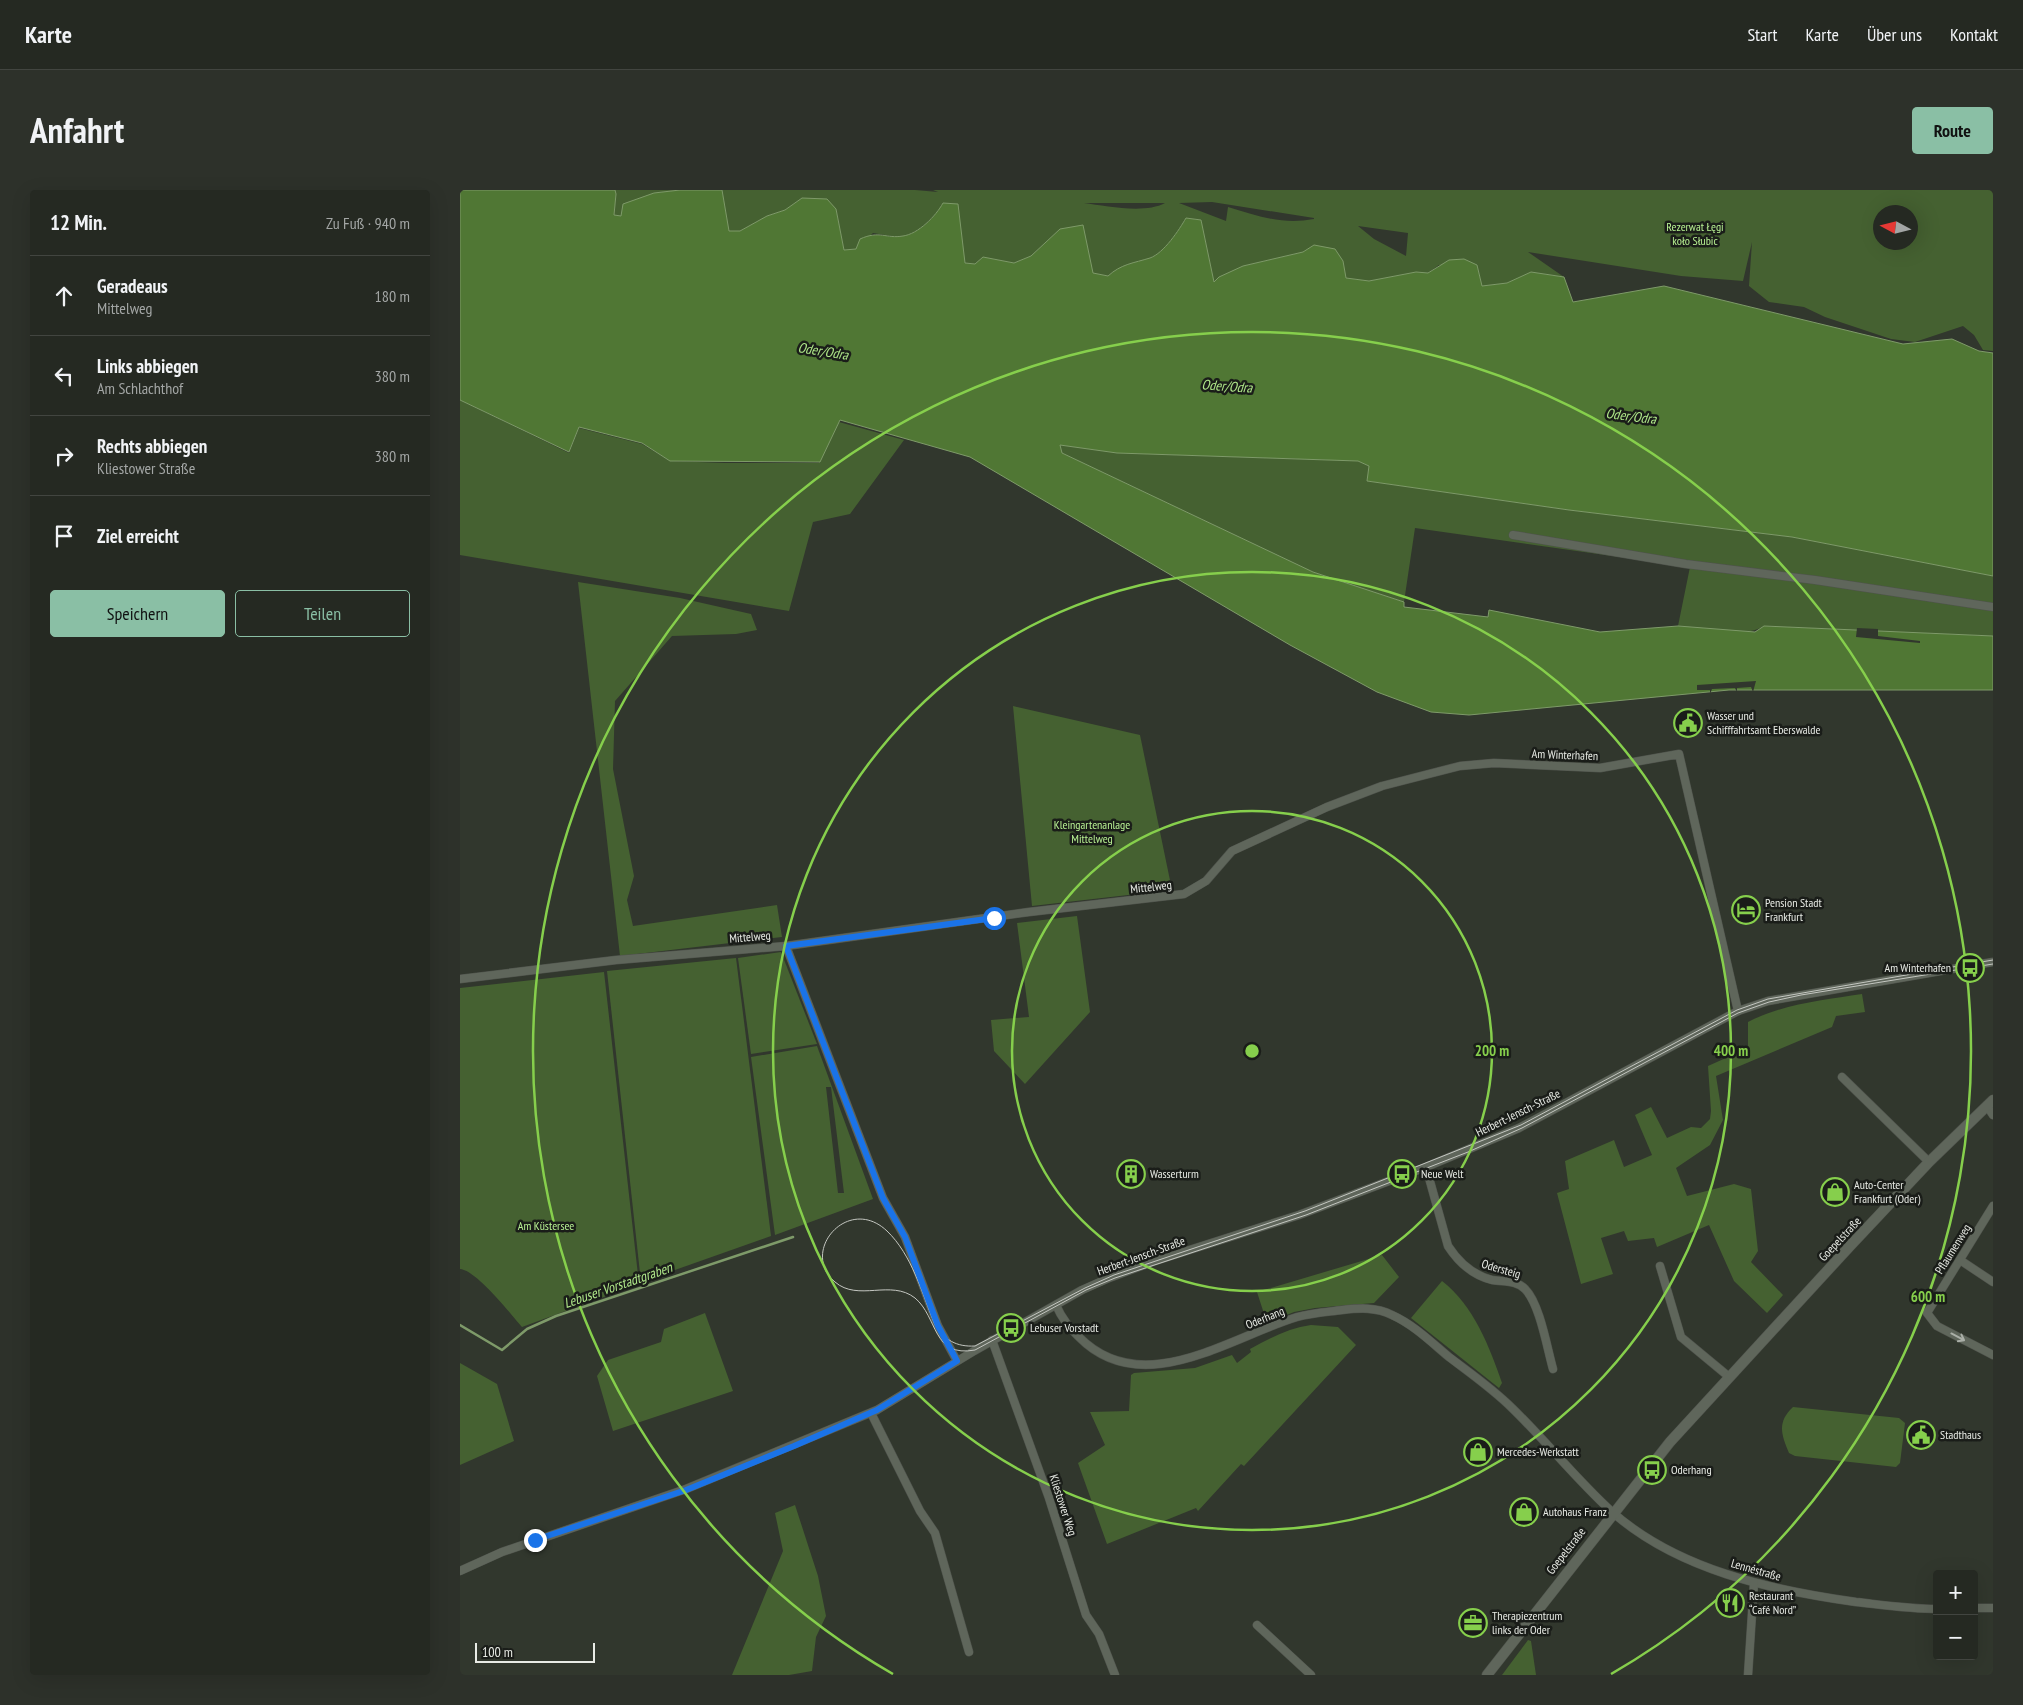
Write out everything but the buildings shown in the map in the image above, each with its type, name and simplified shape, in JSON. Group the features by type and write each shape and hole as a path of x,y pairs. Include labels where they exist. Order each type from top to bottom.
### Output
{"street":[{"path":"1513,535 1686,564 1815,580 1993,606"},
{"name":"Am Winterhafen","path":"1232,851 1326,807 1382,786 1460,766 1494,763 1600,768 1679,754 1738,1011"},
{"name":"Mittelweg","path":"460,979 616,960 786,946 1029,912 1184,894 1206,881 1232,851"},
{"path":"786,946 883,1198 905,1237 938,1326 957,1361"},
{"name":"Herbert-Jensch-Straße","path":"460,1571 502,1552 686,1490 871,1413 992,1340 1091,1286 1143,1265 1284,1221 1426,1167 1519,1128 1738,1011 1768,1001 1993,962"},
{"path":"1842,1077 1929,1162"},
{"name":"Goepelstraße","path":"1487,1675 1612,1512 1728,1376 1929,1162 1991,1107"},
{"name":"Odersteig","path":"1426,1167 1448,1246 1455,1257 1476,1274 1493,1280 1512,1282 1527,1291 1534,1304 1553,1369"},
{"name":"Pflaumenweg","path":"1993,1206 1927,1313 1937,1326 1993,1355"},
{"path":"1960,1260 1993,1282"},
{"path":"1660,1266 1681,1337 1728,1376"},
{"name":"Oderhang","path":"1056,1305 1063,1321 1086,1345 1105,1358 1126,1364 1174,1361 1209,1353 1297,1318 1350,1309 1374,1308 1390,1313 1409,1324 1510,1406 1612,1512"},
{"name":"Kliestower Weg","path":"992,1340 1049,1498 1086,1615 1099,1634 1115,1675"},
{"path":"871,1413 920,1511 935,1533 969,1652"},
{"name":"Lennéstraße","path":"1612,1512 1644,1534 1683,1556 1754,1583 1816,1596 1880,1605 1933,1609"},
{"path":"1748,1675 1754,1583"},
{"path":"1978,1608 1993,1608"},
{"path":"1257,1625 1311,1675"}],"green space":[{"path":"615,190 680,190 654,193 621,216 614,216"},
{"name":"Rezerwat Łęgi koło Słubic","path":"722,190 915,190 938,192 933,190 1993,190 1993,351 1983,350 1974,335 1963,326 1915,342 1891,339 1825,317 1804,307 1769,302 1749,286 1752,242 1743,281 1681,276 1528,252 1564,277 1531,272 1507,283 1482,286 1477,265 1439,265 1428,273 1416,272 1369,281 1345,278 1343,261 1314,245 1303,252 1243,266 1214,283 1201,220 1186,218 1171,241 1161,251 1150,258 1123,267 1108,276 1093,274 1060,229 1031,256 1014,263 983,257 975,264 965,263 943,203 932,218 910,234 893,236 873,233 856,249 844,250 836,209 802,198 785,210 767,216 740,231 728,231","holes":["1212,202 1314,218 1314,219 1302,221 1281,220 1228,207 1226,221 1179,203","1084,203 1165,203 1136,209","1358,226 1408,233 1406,256 1374,239"]},
{"path":"460,400 569,453 579,428 642,444 670,461 819,463 839,422 904,440 850,514 813,522 789,611 460,555"},
{"path":"1060,445 1117,453 1358,461 1369,466 1367,481 1569,510 1792,537 1993,576 1993,636 1764,626 1756,630 1734,633 1678,626 1690,567 1415,528 1404,602 1313,572 1062,453"},
{"path":"578,582 680,598 751,614 757,630 736,634 672,636 615,701 613,769 634,876 627,900 633,926 777,905 782,937 620,956"},
{"name":"Kleingartenanlage Mittelweg","path":"1013,706 1140,735 1172,890 1032,906"},
{"path":"1077,916 1090,1012 1025,1084 994,1051 991,1020 1029,1017 1017,923"},
{"path":"781,952 817,1044 751,1054 738,958"},
{"path":"736,958 771,1236 641,1282 607,971"},
{"name":"Am Küstersee","path":"604,972 639,1284 522,1327 483,1284 467,1271 460,1269 460,988"},
{"path":"1862,994 1865,1012 1836,1016 1832,1027 1716,1076 1723,1120 1710,1145 1676,1168 1687,1196 1734,1184 1751,1189 1758,1251 1751,1262 1783,1295 1767,1313 1734,1281 1709,1225 1657,1247 1654,1238 1628,1241 1624,1231 1601,1238 1613,1274 1581,1284 1557,1193 1569,1189 1565,1161 1614,1140 1624,1167 1652,1155 1635,1115 1651,1107 1667,1138 1691,1127 1701,1128 1710,1119 1711,1111 1708,1066 1748,1048 1748,1022 1789,1007"},
{"path":"817,1046 873,1199 775,1235 751,1057","holes":["826,1087 831,1087 844,1193 838,1193"]},
{"path":"1382,1255 1399,1277 1374,1303 1315,1308 1294,1312 1267,1323 1257,1292"},
{"path":"1442,1281 1463,1302 1479,1327 1502,1383 1499,1388 1411,1318"},
{"path":"705,1313 733,1391 613,1431 597,1376 608,1360 661,1342 664,1329"},
{"path":"1311,1325 1338,1327 1356,1345 1244,1466 1241,1464 1198,1511 1196,1508 1107,1544 1078,1463 1105,1445 1090,1412 1129,1411 1131,1375 1134,1373 1195,1368 1232,1355 1237,1363 1251,1352 1250,1349 1265,1341 1287,1331"},
{"path":"460,1363 497,1384 514,1441 460,1465"},
{"path":"1793,1407 1899,1418 1905,1423 1900,1463 1896,1467 1795,1456 1789,1453 1782,1429 1784,1418"},
{"path":"795,1505 818,1576 826,1616 816,1637 812,1671 789,1675 732,1675 783,1551 775,1513"},
{"path":"1528,1640 1531,1641 1536,1675 1502,1675"}],"water":[{"name":"Oder/Odra","path":"460,190 615,190 614,215 621,216 623,204 654,193 680,190 722,190 729,231 740,231 767,216 785,210 802,198 827,199 836,209 844,250 856,249 860,239 867,236 897,237 909,235 926,224 943,203 958,204 965,263 975,264 983,257 1014,263 1031,256 1060,229 1083,225 1093,273 1108,276 1123,266 1150,258 1161,251 1171,241 1186,218 1201,220 1214,282 1219,277 1243,266 1303,252 1314,245 1335,249 1343,261 1346,278 1369,281 1416,272 1428,273 1449,260 1464,259 1477,265 1482,286 1507,283 1531,272 1564,277 1573,302 1664,286 1903,344 1952,339 1979,351 1993,353 1993,576 1792,537 1569,510 1367,481 1369,466 1358,461 1117,453 1060,445 1062,453 1313,572 1404,602 1404,607 1488,617 1489,610 1600,632 1678,626 1755,632 1764,626 1993,636 1993,690 1729,690 1469,715 1431,712 1377,692 1290,645 970,457 840,420 820,462 670,461 642,443 579,427 569,452 460,400"}],"pier":[{"path":"1857,628 1878,629 1878,636 1920,641 1920,643 1856,637"},
{"path":"1756,681 1753,692 1751,687 1737,688 1737,692 1735,688 1712,689 1710,694 1710,690 1697,690 1697,685"}],"waterway":[{"name":"Lebuser Vorstadtgraben","path":"460,1325 502,1350 527,1329 556,1316 793,1237"}],"tram line":[{"path":"1993,960 1768,999 1737,1010 1521,1125 1305,1211 1114,1275 1085,1288 975,1346 952,1342 939,1330 935,1325 916,1275 903,1251 887,1231 872,1221 857,1219 844,1223 833,1231 825,1243 822,1256 825,1270 835,1282 844,1288 864,1291 896,1290 906,1293 915,1298 922,1306 943,1342 951,1348 961,1351 975,1350 1086,1290 1115,1278 1306,1215 1468,1152 1522,1128 1738,1013 1769,1002 1801,995 1993,964"}],"place":[{"name":"Wasser und Schifffahrtsamt Eberswalde","path":"1688,723"},
{"name":"Pension Stadt Frankfurt","path":"1746,910"},
{"name":"Am Winterhafen","path":"1970,968"},
{"name":"Wasserturm","path":"1131,1174"},
{"name":"Neue Welt","path":"1402,1174"},
{"name":"Auto-Center Frankfurt (Oder)","path":"1835,1192"},
{"name":"Lebuser Vorstadt","path":"1011,1328"},
{"name":"Stadthaus","path":"1921,1435"},
{"name":"Mercedes-Werkstatt","path":"1478,1452"},
{"name":"Oderhang","path":"1652,1470"},
{"name":"Autohaus Franz","path":"1524,1512"},
{"name":"Restaurant “Café Nord”","path":"1730,1603"},
{"name":"Therapiezentrum links der Oder","path":"1473,1623"}],"route":[{"path":"535,1540 686,1490 846,1424 877,1410 957,1361 938,1326 905,1237 883,1198 786,946 994,918"}]}
